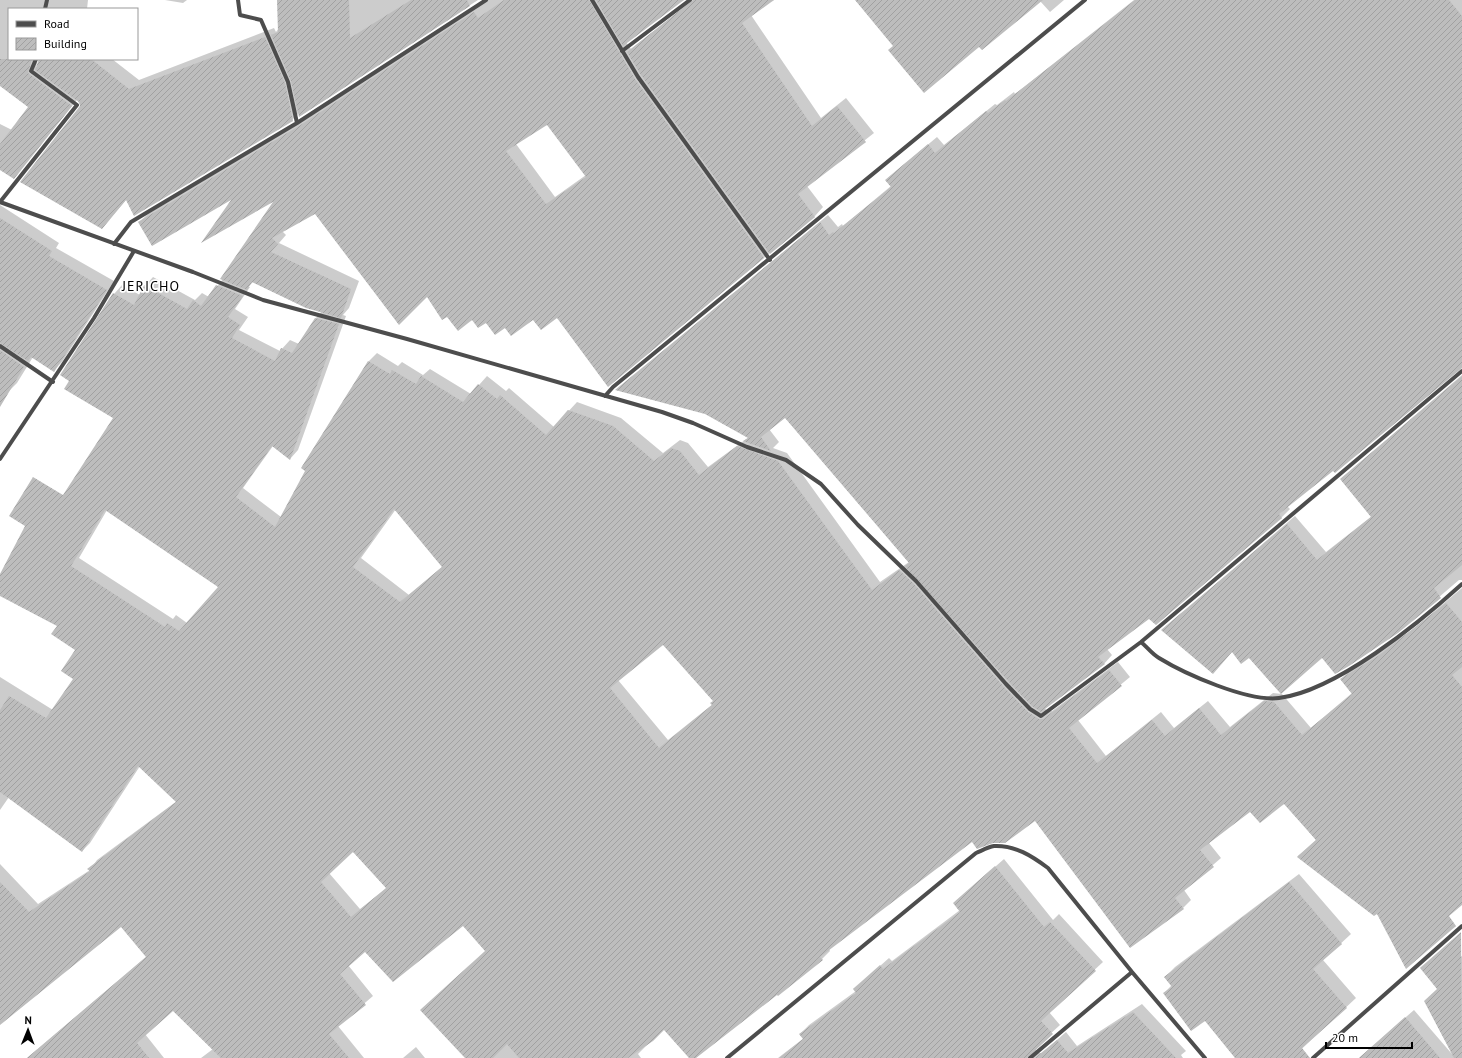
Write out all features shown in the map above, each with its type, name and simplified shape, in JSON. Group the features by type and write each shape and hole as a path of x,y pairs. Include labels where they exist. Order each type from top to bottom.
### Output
{"street":[{"path":"238,0 240,15 261,20 288,82 297,124"},
{"path":"114,244 131,222 297,124 486,0"},
{"path":"592,0 638,77 770,260"},
{"path":"622,51 690,0"},
{"path":"605,396 613,387 770,260 1085,0"},
{"path":"36,60 31,70 77,105 0,202 263,300 407,338 605,396 693,423 747,447 786,460 821,484 858,524 916,581 1006,684 1030,709 1041,716 1141,642 1462,371"},
{"path":"0,459 53,382 94,318 134,251"},
{"path":"0,346 53,382"},
{"path":"1141,642 1158,658 1207,681 1250,695 1277,699 1299,693 1334,679 1400,635 1462,584"},
{"path":"727,1058 976,853 992,846 1014,848 1031,856 1048,868 1132,972 1205,1058"},
{"path":"1313,1058 1462,926"},
{"path":"1030,1058 1132,972"}],"building":[{"path":"277,0 349,0 350,38 411,0 467,0 470,6 299,117 291,81 271,35 278,32"},
{"path":"504,0 589,0 635,79 764,258 608,387 557,318 541,330 533,320 511,336 505,328 495,335 486,323 478,328 472,320 458,331 447,317 442,320 427,297 399,325 315,214 272,238 278,244 271,252 351,289 341,318 306,308 252,282 247,290 220,279 273,202 201,243 231,200 152,246 138,222 299,126 474,12 478,18","holes":["547,125 586,177 546,204 506,151"]},
{"path":"596,0 684,0 623,46"},
{"path":"693,0 774,0 742,23 812,126 837,106 866,142 798,194 815,217 770,254 641,75 627,52"},
{"path":"855,0 1043,0 982,50 979,47 924,93 888,50 893,46"},
{"path":"1135,0 1449,0 1462,16 1462,368 1335,473 1333,471 1279,514 1282,518 1156,625 1149,619 1098,657 1105,664 1041,712 1032,706 1009,682 905,566 909,563 785,418 761,437 771,451 743,441 748,438 705,414 615,390 820,222 829,235 833,232 834,233 891,187 885,180 928,144 935,153 986,111 988,113 1005,100 1006,101"},
{"path":"265,37 285,83 293,121 134,216 126,200 102,229 20,182 80,106 79,102 35,70 39,60 92,60 129,89"},
{"path":"0,59 32,60 28,73 72,106 14,179 0,170 0,144 28,107 0,86"},
{"path":"0,218 52,251 49,256 107,290 54,372 31,357 28,361 0,343"},
{"path":"144,285 187,309 193,300 201,306 216,285 243,296 228,317 240,325 232,338 275,361 281,348 292,353 315,318 339,324 290,460 272,446 236,497 275,527 305,471 301,468 368,361 390,374 392,370 416,384 421,376 463,402 478,384 497,399 500,395 546,435 568,410 613,426 654,461 671,448 680,451 699,475 737,446 778,461 872,590 899,570 913,583 1003,686 1028,712 1039,719 1043,719 1109,670 1122,686 1069,728 1097,763 1152,720 1165,736 1199,708 1221,735 1264,701 1274,702 1302,735 1352,694 1340,679 1378,656 1446,603 1462,622 1462,667 1452,675 1462,687 1462,905 1449,916 1456,926 1406,969 1377,914 1374,916 1297,857 1316,840 1284,804 1260,823 1250,812 1200,850 1214,867 1175,898 1184,909 1130,948 1035,821 1005,843 993,843 977,849 972,842 820,957 823,960 696,1058 689,1058 664,1030 653,1041 628,1058 519,1058 507,1044 493,1058 465,1058 420,1010 485,951 463,926 393,982 365,952 340,974 366,1005 329,1034 349,1058 221,1058 173,1011 137,1043 149,1058 27,1058 146,957 121,927 0,1025 0,882 29,912 90,871 87,869 176,802 138,766 82,852 0,792 0,710 9,696 46,718 73,679 61,671 75,650 51,634 57,626 0,596 0,574 25,526 9,516 33,477 63,495 113,418 64,389 69,381 60,375 113,293 134,305","holes":["394,509 442,567 400,602 353,567","105,510 218,587 179,631 167,623 165,627 71,566","663,645 713,701 710,703 712,705 659,748 610,688","353,852 386,888 351,917 321,882"]},
{"path":"0,350 24,367 0,407"},
{"path":"1462,376 1462,565 1434,588 1441,598 1398,633 1349,666 1335,674 1322,658 1281,694 1249,658 1241,664 1232,652 1213,674 1161,630 1287,524 1317,560 1371,517 1340,479"},
{"path":"995,866 1044,927 1050,922 1096,971 1041,1021 1053,1034 1027,1058 779,1058 803,1039 799,1034 856,993 853,989 880,965 883,969 960,912 953,903"},
{"path":"1289,882 1342,944 1313,969 1347,1008 1302,1048 1310,1058 1235,1058 1205,1021 1191,1031 1163,993 1172,987 1164,977"},
{"path":"1461,932 1462,1058 1454,1058 1424,1001 1437,989 1420,968"},
{"path":"1133,1012 1176,1058 1035,1058 1057,1040 1068,1053"},
{"path":"1405,1017 1440,1058 1359,1058"}],"district":[{"name":"JERICHO","path":"151,286"}]}
